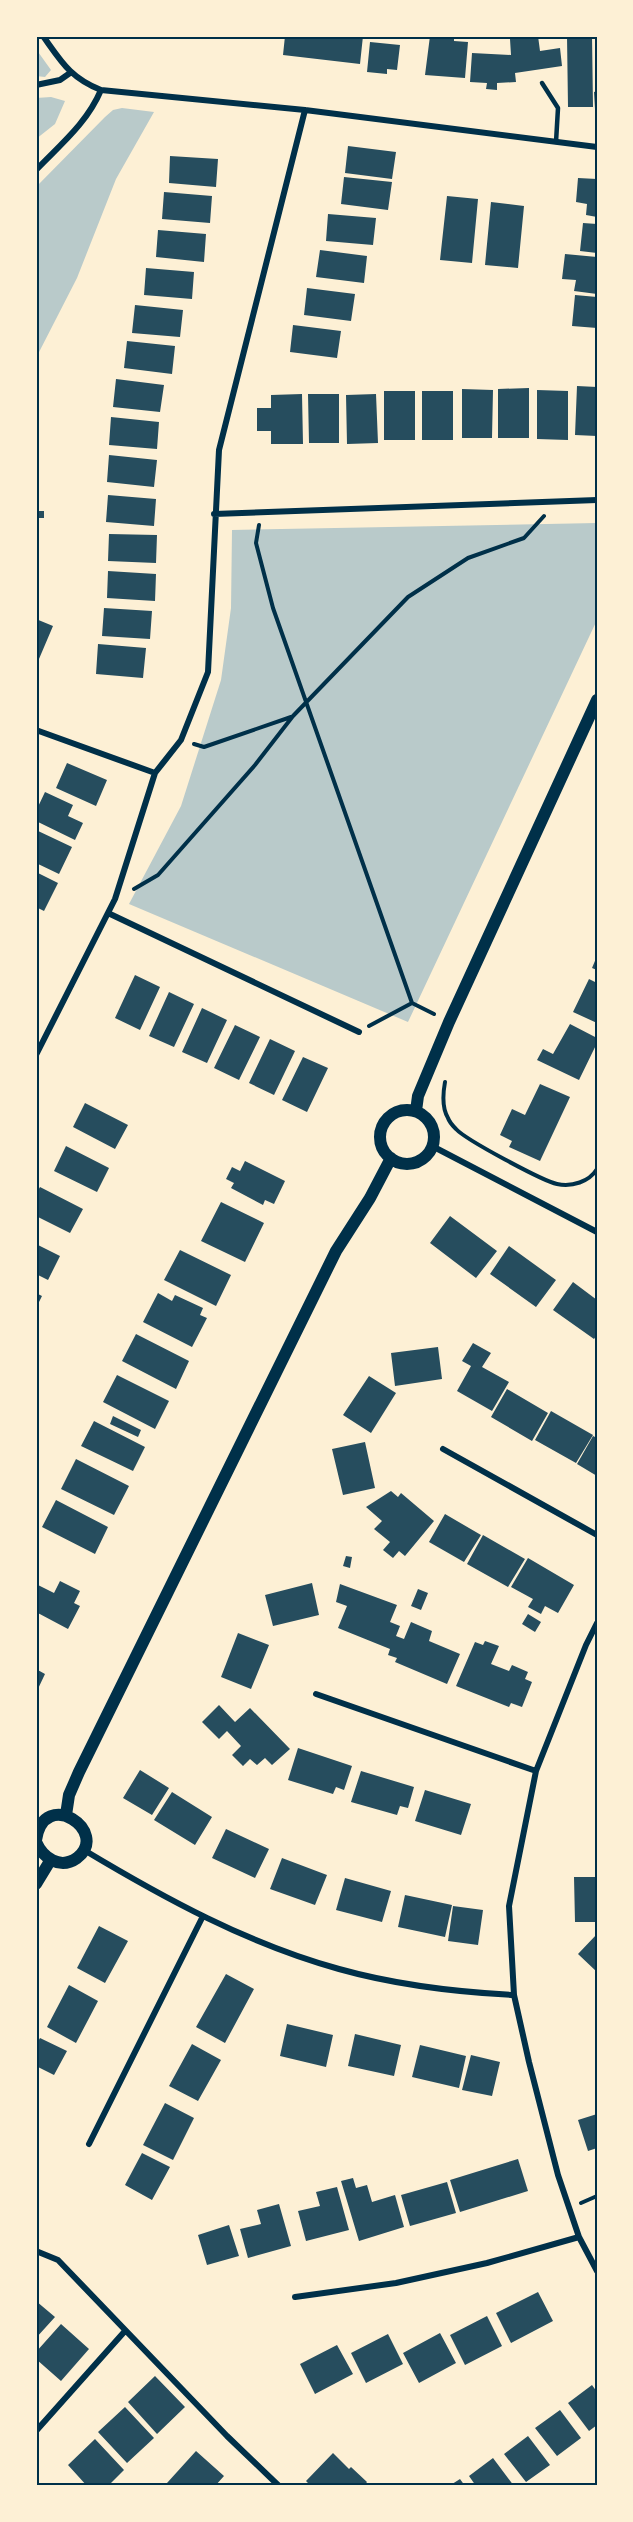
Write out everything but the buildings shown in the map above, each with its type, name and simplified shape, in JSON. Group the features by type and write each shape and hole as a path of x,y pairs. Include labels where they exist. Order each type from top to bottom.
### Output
{"main road":[{"path":"417,1111 418,1096 449,1022 597,700"},
{"path":"400,1111 417,1111 424,1115 433,1130 432,1146 428,1154 414,1163 406,1164 391,1158 381,1144 381,1127 386,1120 400,1111"},
{"path":"66,1815 69,1795 79,1772 336,1251 370,1198 391,1158"},
{"path":"56,1815 66,1815 83,1828 84,1850 79,1856 67,1862 50,1861 43,1855 36,1841 41,1824 56,1815"},
{"path":"36,1884 50,1861"}],"street":[{"path":"43,36 70,73 84,84 101,90 305,110 597,147"},
{"path":"36,85 60,80 70,73"},
{"path":"36,170 77,129 94,106 101,90"},
{"path":"36,1055 115,899 155,773 181,740 208,672 214,514 219,450 305,110"},
{"path":"214,514 597,500"},
{"path":"36,730 155,773"},
{"path":"108,913 359,1032"},
{"path":"432,1146 597,1232"},
{"path":"443,1449 597,1534"},
{"path":"597,1623 536,1771 509,1906 514,1995 548,2143 579,2237 597,2271"},
{"path":"316,1694 536,1771"},
{"path":"84,1850 146,1887 203,1916 293,1954 339,1969 407,1984 460,1993 514,1995"},
{"path":"89,2144 203,1916"},
{"path":"295,2297 396,2283 522,2254 579,2237"},
{"path":"36,2251 58,2260 279,2486"},
{"path":"36,2431 125,2331"}],"lane":[{"path":"542,83 558,108 556,142"}],"path":[{"path":"115,899 158,875 255,765 293,716 408,597 468,558 524,538 557,502"},
{"path":"261,512 256,543 273,608 412,1003 449,1022"},
{"path":"181,740 204,747 293,716"},
{"path":"359,1032 412,1003"},
{"path":"447,1071 443,1094 446,1116 456,1130 498,1155 556,1184 576,1185 592,1176 597,1169"}],"shaded area":[{"path":"36,49 51,70 45,77 36,76"},
{"path":"51,97 65,101 55,124 36,139 36,98"},
{"path":"122,108 154,112 116,179 77,278 36,358 36,187 105,117 113,110"},
{"path":"597,523 597,620 408,1022 129,904 181,806 221,680 231,608 232,530"}]}
